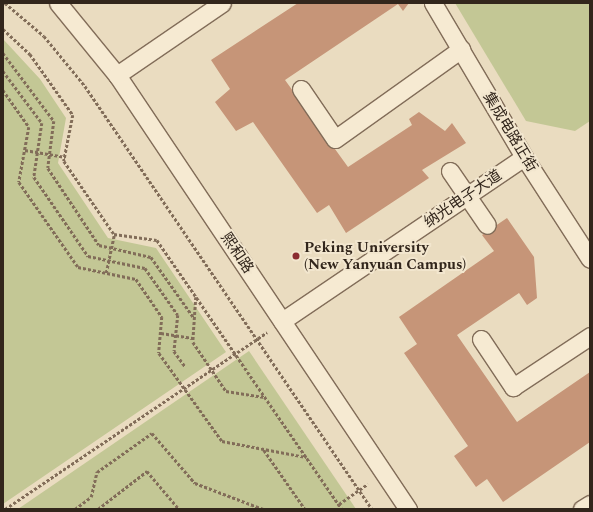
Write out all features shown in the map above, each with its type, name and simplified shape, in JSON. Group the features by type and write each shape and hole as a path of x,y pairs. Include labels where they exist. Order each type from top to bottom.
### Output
{"street":[{"name":"熙和路","path":"58,3 117,75 408,509"},
{"path":"117,75 222,3"},
{"name":"集成电路正街","path":"433,3 524,158 590,259"},
{"path":"301,89 335,139 461,49"},
{"name":"纳光电子大道","path":"282,321 524,158"},
{"path":"450,171 487,225"},
{"path":"481,339 513,387 590,336"},
{"path":"582,509 590,504"}],"path":[{"path":"5,3 44,36 85,86 372,509"},
{"path":"3,29 30,54 72,114 65,157 114,234 106,273"},
{"path":"3,53 54,121 48,168 99,245 151,257 194,318"},
{"path":"3,71 42,123 34,176 88,256 145,268 178,315 174,351 185,366"},
{"path":"3,90 29,127 19,182 78,267 136,279 162,317 159,352 222,441 307,457"},
{"path":"24,150 65,157"},
{"path":"114,234 157,240 342,509"},
{"path":"196,297 193,338 226,391 265,397"},
{"path":"5,509 282,321"},
{"path":"161,333 193,338"},
{"path":"75,509 91,497 97,472 152,433 196,483 263,509"},
{"path":"264,449 305,509"},
{"path":"98,509 147,471 179,509"},
{"path":"339,504 359,490"}],"green space":[{"path":"455,3 590,3 590,121 575,131 526,121"},
{"path":"3,39 40,79 66,118 58,163 108,238 156,248 226,352 3,504"},
{"path":"249,351 356,509 18,509"}],"building":[{"path":"298,3 409,3 403,11 398,4 285,80 348,167 412,125 409,119 419,112 445,131 452,123 466,143 422,170 429,178 346,233 329,205 317,213 253,122 236,131 215,102 230,89 211,60"},
{"path":"507,218 534,257 537,298 527,305 519,293 457,335 517,422 590,372 590,442 503,502 487,479 476,487 454,456 468,446 404,353 417,344 399,317 494,251 482,235"}],"place":[{"name":"Peking University (New Yanyuan Campus)","path":"296,256"}]}
